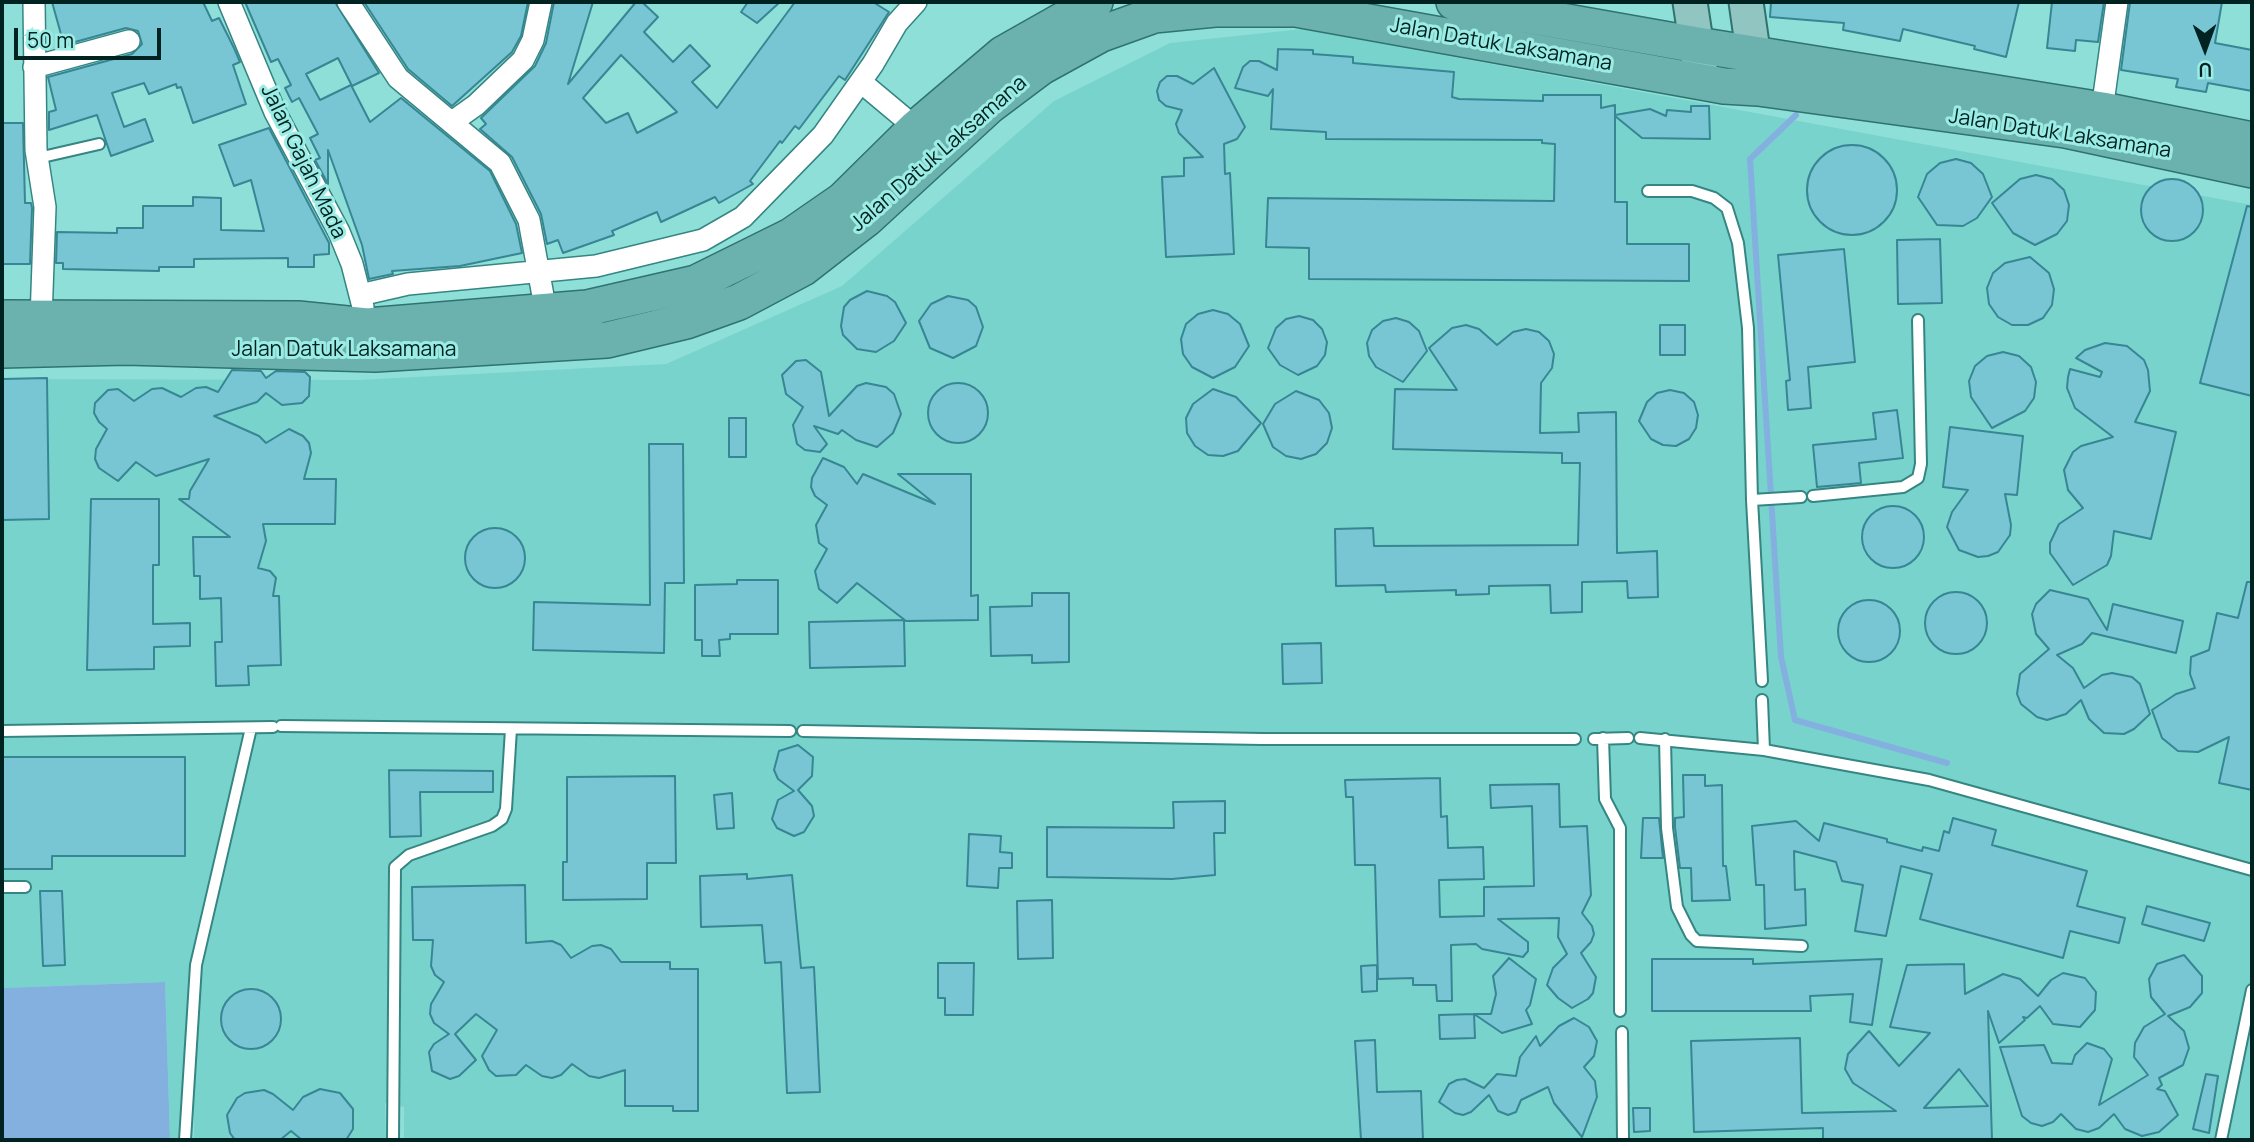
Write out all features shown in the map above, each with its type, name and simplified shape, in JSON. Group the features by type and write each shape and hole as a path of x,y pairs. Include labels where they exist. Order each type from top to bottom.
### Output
{"highway":[{"name":"Jalan Datuk Laksamana","path":"2,351 126,347 375,354 483,333 546,312 603,306 696,283 791,236 843,200 915,128 1003,54 1094,2"},
{"name":"Jalan Datuk Laksamana","path":"1454,2 1697,45 2102,110 2252,140"},
{"name":"Jalan Datuk Laksamana","path":"2,318 298,319 364,311 483,333 607,340 686,321 739,302 803,268 845,236 989,106 1041,67 1101,34 1154,15 1261,7 1296,9 1724,86 1758,88 2065,130 2252,170"}],"main road":[{"path":"1690,2 1702,80"},
{"path":"1746,2 1758,88"}],"street":[{"path":"34,2 38,158 45,207 41,319"},
{"name":"Jalan Gajah Mada","path":"229,2 275,112 340,232 364,311"},
{"path":"348,2 398,78 500,163 529,220 546,312"},
{"path":"452,122 476,104 523,60 533,40 541,2"},
{"path":"364,311 408,284 596,266 703,240 743,217 823,135 861,82 897,23 916,2"},
{"path":"2102,110 2117,2"},
{"path":"34,67 129,41"},
{"path":"861,82 915,128"},
{"path":"596,266 603,306"}],"lane":[{"path":"38,158 99,144"},
{"path":"1648,191 1692,191 1714,198 1727,208 1734,226 1748,328 1757,500 1762,681"},
{"path":"1813,496 1903,487 1918,478 1921,464 1917,320"},
{"path":"1757,500 1801,497"},
{"path":"1762,699 1764,750"},
{"path":"2,731 277,726 790,731"},
{"path":"185,1140 196,964 251,727"},
{"path":"393,1140 395,867 409,855 492,826 502,819 506,809 511,729"},
{"path":"803,731 1262,739 1575,738"},
{"path":"1620,1011 1620,828 1605,799 1599,738 1665,739 1764,750 1929,780 2252,870"},
{"path":"1665,739 1667,828 1677,907 1691,936 1697,941 1802,946"},
{"path":"2,887 25,887"},
{"path":"2221,1140 2252,990"},
{"path":"1622,1032 1623,1140"}],"shaded area":[{"path":"1302,29 2252,205 2252,1140 404,1140 404,1107 385,1103 386,1140 194,1140 194,1094 183,1093 178,1140 170,1140 165,982 2,988 2,379 358,380 666,364 842,286 1054,101 1170,43"},
{"path":"165,982 170,1140 2,1140 2,988"}],"building":[{"path":"52,2 203,2 212,21 219,18 240,62 233,65 246,104 193,123 181,87 177,88 176,84 149,94 144,83 112,93 124,127 145,119 153,141 111,156 97,115 49,130 49,112 56,110 48,77 132,54 142,44 138,31 126,28 64,45"},
{"path":"245,2 335,2 379,73 352,86 338,58 306,74 320,100 351,85 370,122 401,98 490,171 516,224 522,253 460,266 392,271 393,274 369,279 362,245 328,150 328,184 315,160 320,158 310,138 318,134 299,98 292,102 285,88 291,85 278,59 271,62"},
{"path":"364,2 528,2 521,36 512,52 452,106 408,69"},
{"path":"554,2 593,2 568,84 636,2 642,2 658,17 644,32 673,62 690,45 710,66 692,82 717,108 795,2 873,2 889,12 845,80 839,76 799,129 795,126 782,143 780,141 750,181 753,184 719,203 715,197 661,222 657,212 612,231 614,235 563,253 558,240 547,244 541,214 512,157 480,129 486,124 481,118 535,66 546,43","holes":["621,55 677,112 637,133 628,113 606,123 583,98"]},
{"path":"748,2 780,2 757,23 741,12"},
{"path":"1771,2 2019,2 2006,57 1974,49 1975,46 1903,29 1900,41 1843,30 1844,23 1770,17"},
{"path":"2052,2 2104,2 2098,42 2076,40 2075,51 2047,48"},
{"path":"2130,2 2222,2 2215,43 2252,50 2252,91 2208,83 2206,92 2176,87 2178,79 2121,70"},
{"path":"1278,49 1313,50 1313,54 1353,57 1353,63 1454,72 1452,97 1459,99 1543,101 1543,95 1601,95 1601,108 1615,105 1615,115 1650,109 1666,116 1667,110 1691,112 1691,106 1709,106 1710,139 1642,138 1615,116 1615,202 1627,202 1627,244 1689,244 1689,281 1309,279 1309,248 1266,247 1268,198 1554,201 1555,144 1542,143 1542,140 1326,139 1326,132 1271,129 1273,89 1268,96 1235,88 1243,67 1250,61 1259,61 1277,70"},
{"path":"1214,68 1245,127 1237,139 1224,144 1225,174 1230,173 1234,254 1166,257 1162,177 1184,176 1184,158 1203,157 1179,133 1176,124 1182,110 1166,106 1159,100 1157,91 1160,82 1167,76 1177,76 1193,84"},
{"path":"2,123 23,123 25,203 31,203 32,208 30,264 2,264"},
{"path":"269,128 329,243 329,254 314,255 314,267 288,267 288,258 194,259 194,267 159,267 159,271 63,269 63,263 56,263 57,232 117,233 117,228 143,228 143,206 193,206 193,197 221,198 221,230 264,231 251,180 234,186 219,145"},
{"path":"1852,145 1869,148 1884,158 1894,173 1897,190 1894,207 1884,222 1869,232 1852,235 1835,232 1820,222 1810,207 1807,190 1810,173 1820,158 1835,148"},
{"path":"1956,159 1971,163 1983,174 1992,197 1977,218 1963,226 1937,225 1918,197 1927,174 1940,163"},
{"path":"2036,175 2052,179 2064,190 2069,205 2067,221 2057,234 2035,245 2013,233 1992,203 2020,179"},
{"path":"2172,179 2184,181 2194,188 2201,198 2201,222 2194,232 2184,239 2172,241 2160,239 2150,232 2143,222 2141,210 2143,198 2150,188 2160,181"},
{"path":"2247,206 2252,207 2252,396 2200,383"},
{"path":"1940,239 1942,303 1898,304 1897,240"},
{"path":"1844,249 1855,362 1808,367 1811,408 1788,410 1786,381 1790,380 1778,255"},
{"path":"2030,257 2049,273 2054,289 2052,305 2043,318 2028,325 2012,325 1998,317 1989,304 1987,288 1993,273 2005,263"},
{"path":"867,291 887,296 895,302 906,323 894,341 876,352 857,349 843,335 841,326 844,307 850,300"},
{"path":"948,296 968,300 976,307 983,327 976,346 953,358 930,348 919,321 931,304"},
{"path":"1213,310 1228,314 1240,324 1249,346 1235,367 1213,378 1192,367 1183,354 1181,339 1186,324 1198,314"},
{"path":"1299,316 1313,320 1322,329 1327,342 1325,355 1317,366 1298,375 1280,365 1268,348 1276,328 1286,319"},
{"path":"1396,318 1409,322 1419,331 1427,351 1403,382 1376,367 1369,356 1367,343 1372,330 1383,321"},
{"path":"1466,325 1479,329 1497,345 1513,332 1526,329 1539,332 1549,341 1554,354 1552,368 1541,383 1540,433 1579,432 1578,413 1616,412 1617,553 1657,551 1658,597 1628,598 1627,581 1582,582 1582,612 1551,613 1550,585 1489,586 1489,594 1456,595 1456,590 1386,592 1385,585 1336,586 1335,529 1373,528 1374,546 1578,545 1580,463 1562,463 1562,453 1393,449 1395,389 1457,390 1429,348 1452,328"},
{"path":"1660,325 1685,325 1685,355 1660,355"},
{"path":"2105,343 2127,346 2144,360 2148,370 2150,391 2135,422 2176,432 2151,539 2114,531 2111,556 2107,565 2073,585 2050,553 2050,543 2059,524 2083,508 2068,490 2064,470 2073,452 2081,446 2113,437 2075,408 2067,388 2068,377 2070,369 2100,377 2102,372 2076,358 2085,350"},
{"path":"2003,352 2019,356 2031,367 2036,382 2034,398 2025,411 1992,428 1971,397 1969,381 1975,366 1987,356"},
{"path":"806,360 821,372 829,416 857,386 866,383 886,387 894,394 901,414 893,433 877,447 856,440 842,430 838,434 814,426 827,444 820,452 805,450 797,444 793,425 803,407 786,394 782,375 796,361"},
{"path":"232,370 261,371 266,378 276,371 305,372 310,377 309,396 302,403 282,405 266,393 257,402 214,416 259,436 266,443 289,429 303,436 309,443 311,453 304,479 336,479 335,524 263,524 266,541 258,568 270,571 276,578 273,596 279,596 281,665 248,666 249,685 216,686 215,642 222,642 221,598 200,599 200,576 194,576 193,537 230,537 179,499 189,499 190,491 209,459 156,476 136,462 118,481 99,468 95,459 96,449 107,429 94,413 95,403 108,390 118,389 134,401 152,389 162,388 181,397 196,388 206,387 218,392"},
{"path":"47,378 49,519 2,520 2,379"},
{"path":"952,383 964,383 983,396 988,413 986,425 975,438 964,443 952,443 933,430 928,419 928,407 941,388"},
{"path":"1213,389 1236,397 1261,423 1238,451 1223,456 1208,455 1195,446 1187,433 1186,418 1193,404"},
{"path":"1670,390 1684,393 1694,402 1698,415 1696,428 1689,439 1676,446 1663,445 1651,439 1639,421 1647,402 1657,393"},
{"path":"1296,391 1319,400 1329,413 1332,428 1327,443 1316,454 1301,459 1286,456 1273,447 1263,424 1275,404"},
{"path":"1897,410 1903,458 1859,463 1861,483 1817,487 1813,445 1876,439 1873,413"},
{"path":"729,418 746,418 746,457 729,457"},
{"path":"1950,427 2023,436 2017,495 2005,494 2011,525 2010,535 1998,552 1988,556 1978,557 1959,550 1947,527 1952,512 1968,490 1943,487"},
{"path":"649,444 683,444 684,583 665,583 664,653 533,650 534,602 650,605"},
{"path":"823,458 844,467 857,484 863,474 935,504 898,474 971,474 971,596 978,595 978,620 906,621 857,583 837,603 819,589 815,571 827,549 819,543 816,525 827,505 815,496 811,487 812,478"},
{"path":"91,499 159,499 159,565 153,565 153,624 190,623 190,646 154,647 154,669 87,670"},
{"path":"1887,506 1899,506 1915,515 1922,525 1922,549 1915,559 1899,568 1887,568 1876,563 1867,554 1862,543 1862,531 1867,520 1876,511"},
{"path":"489,528 501,528 520,541 525,558 523,570 512,583 501,588 489,588 470,575 465,564 465,552 478,533"},
{"path":"737,580 778,580 778,634 730,634 730,639 719,640 720,656 702,656 702,640 695,640 695,585 737,584"},
{"path":"2247,582 2252,582 2252,790 2219,783 2229,737 2198,752 2178,751 2162,738 2152,710 2176,694 2195,688 2190,674 2191,657 2209,650 2217,613 2238,618"},
{"path":"2050,590 2088,599 2107,630 2113,604 2183,621 2176,653 2092,633 2082,644 2057,655 2073,668 2084,688 2102,675 2112,673 2132,677 2140,684 2150,714 2134,729 2124,734 2104,733 2089,719 2081,700 2066,714 2047,720 2037,717 2021,704 2017,694 2020,674 2049,649 2036,634 2032,614 2036,604"},
{"path":"1950,592 1962,592 1978,601 1985,611 1985,635 1978,645 1962,654 1950,654 1939,649 1930,640 1925,629 1925,617 1930,606 1939,597"},
{"path":"1032,593 1069,593 1069,662 1032,663 1032,655 991,656 990,607 1032,606"},
{"path":"1863,600 1875,600 1891,609 1898,619 1898,643 1891,653 1875,662 1863,662 1852,657 1843,648 1838,637 1838,625 1843,614 1852,605"},
{"path":"904,620 905,666 810,668 809,622"},
{"path":"1321,643 1322,683 1283,684 1282,644"},
{"path":"798,745 813,757 812,776 798,790 812,806 814,816 804,832 794,836 777,828 772,819 778,800 794,791 778,779 774,770 779,751"},
{"path":"2,757 185,757 185,856 52,856 52,869 2,869"},
{"path":"389,770 493,771 493,792 420,792 421,836 390,837"},
{"path":"1683,775 1705,775 1705,786 1722,785 1723,866 1726,866 1730,900 1692,901 1691,868 1680,868 1675,827 1675,818 1684,817"},
{"path":"675,776 676,863 647,863 647,899 563,900 563,862 567,862 567,777"},
{"path":"1440,778 1441,817 1447,816 1448,848 1483,847 1484,879 1439,880 1440,917 1484,916 1484,887 1534,886 1532,806 1491,808 1490,785 1559,784 1560,827 1587,826 1591,895 1582,913 1592,926 1594,934 1581,953 1596,977 1593,993 1588,999 1572,1008 1558,998 1547,985 1553,968 1567,954 1558,937 1559,918 1498,919 1528,942 1528,951 1523,957 1482,949 1476,944 1451,945 1452,1001 1437,1001 1436,985 1413,985 1413,978 1378,979 1375,865 1355,865 1353,797 1346,797 1345,780"},
{"path":"732,793 734,828 717,829 714,795"},
{"path":"1225,801 1225,833 1214,833 1215,875 1172,879 1047,877 1047,827 1174,828 1173,802"},
{"path":"1643,818 1659,818 1663,858 1641,858"},
{"path":"1953,818 1996,830 1992,845 2087,871 2077,906 2125,918 2119,943 2070,931 2063,958 1920,919 1932,874 1901,866 1886,936 1855,931 1863,885 1842,881 1836,862 1794,851 1795,890 1805,889 1806,925 1765,929 1764,885 1756,885 1752,826 1796,821 1819,841 1824,823 1922,851 1923,847 1939,851 1944,831 1949,833"},
{"path":"969,834 1001,836 1000,852 1012,853 1012,868 999,868 998,888 967,886"},
{"path":"747,874 747,879 792,875 801,968 814,967 820,1092 787,1093 781,962 765,963 762,925 701,927 700,876"},
{"path":"525,885 526,943 552,941 561,945 571,958 592,946 601,945 611,949 621,962 670,962 670,969 698,969 698,1111 673,1111 673,1106 625,1106 625,1070 599,1078 589,1076 572,1064 561,1075 552,1078 542,1076 526,1065 516,1075 496,1076 489,1070 482,1056 497,1030 476,1014 455,1034 476,1060 459,1076 450,1079 432,1071 429,1052 434,1044 449,1034 434,1023 430,1014 431,1004 444,982 435,975 431,966 433,940 413,940 412,887"},
{"path":"40,891 62,891 65,965 43,966"},
{"path":"1052,900 1053,958 1018,959 1017,901"},
{"path":"2147,906 2210,923 2204,941 2142,924"},
{"path":"2184,955 2202,976 2202,993 2190,1007 2168,1016 2184,1031 2189,1048 2183,1065 2159,1078 2162,1085 2157,1089 2165,1091 2178,1115 2159,1132 2142,1136 2125,1129 2114,1114 2099,1128 2088,1132 2076,1129 2061,1114 2053,1122 2042,1126 2031,1123 2022,1116 2000,1047 2044,1045 2052,1063 2072,1064 2075,1055 2087,1043 2104,1049 2112,1059 2099,1105 2148,1075 2134,1057 2135,1043 2144,1027 2165,1014 2151,997 2149,979 2157,964"},
{"path":"1509,958 1536,979 1530,1005 1526,1010 1532,1024 1502,1033 1474,1014 1491,1014 1496,994 1493,976"},
{"path":"1652,959 1753,959 1753,964 1882,959 1872,1025 1850,1022 1853,994 1810,996 1811,1011 1652,1011"},
{"path":"938,963 974,963 973,1015 945,1015 945,998 938,998"},
{"path":"1964,964 1965,994 2003,974 2020,979 2038,996 2051,980 2063,973 2085,978 2096,992 2095,1010 2080,1027 2053,1024 2040,1006 2027,1018 2023,1017 2025,1020 1999,1043 1988,1011 1992,1140 1823,1140 1823,1128 1694,1132 1691,1041 1800,1038 1802,1113 1896,1111 1853,1083 1845,1069 1848,1054 1869,1031 1899,1066 1930,1033 1890,1027 1907,965","holes":["1959,1069 1988,1106 1924,1108"]},
{"path":"1377,965 1377,991 1362,992 1361,966"},
{"path":"245,989 257,989 276,1002 281,1019 279,1031 268,1044 257,1049 245,1049 226,1036 221,1025 221,1013 234,994"},
{"path":"1474,1014 1475,1038 1440,1039 1439,1015"},
{"path":"1574,1018 1589,1027 1597,1041 1594,1056 1584,1067 1595,1081 1597,1097 1582,1137 1554,1103 1548,1087 1521,1100 1516,1112 1508,1115 1498,1111 1489,1095 1471,1112 1463,1115 1439,1102 1449,1084 1457,1080 1465,1079 1484,1088 1497,1074 1516,1076 1520,1057 1536,1036 1540,1046 1559,1026"},
{"path":"1375,1040 1377,1092 1421,1091 1423,1140 1361,1140 1355,1041"},
{"path":"2206,1074 2218,1076 2209,1133 2193,1129"},
{"path":"320,1089 340,1093 353,1109 353,1129 346,1140 302,1140 291,1131 280,1140 235,1140 230,1133 227,1115 237,1098 245,1093 264,1090 293,1110 303,1097"},
{"path":"1633,1108 1650,1108 1650,1131 1634,1132"}],"waterway":[{"path":"1796,115 1750,159 1781,657 1795,720 1947,763"}]}
